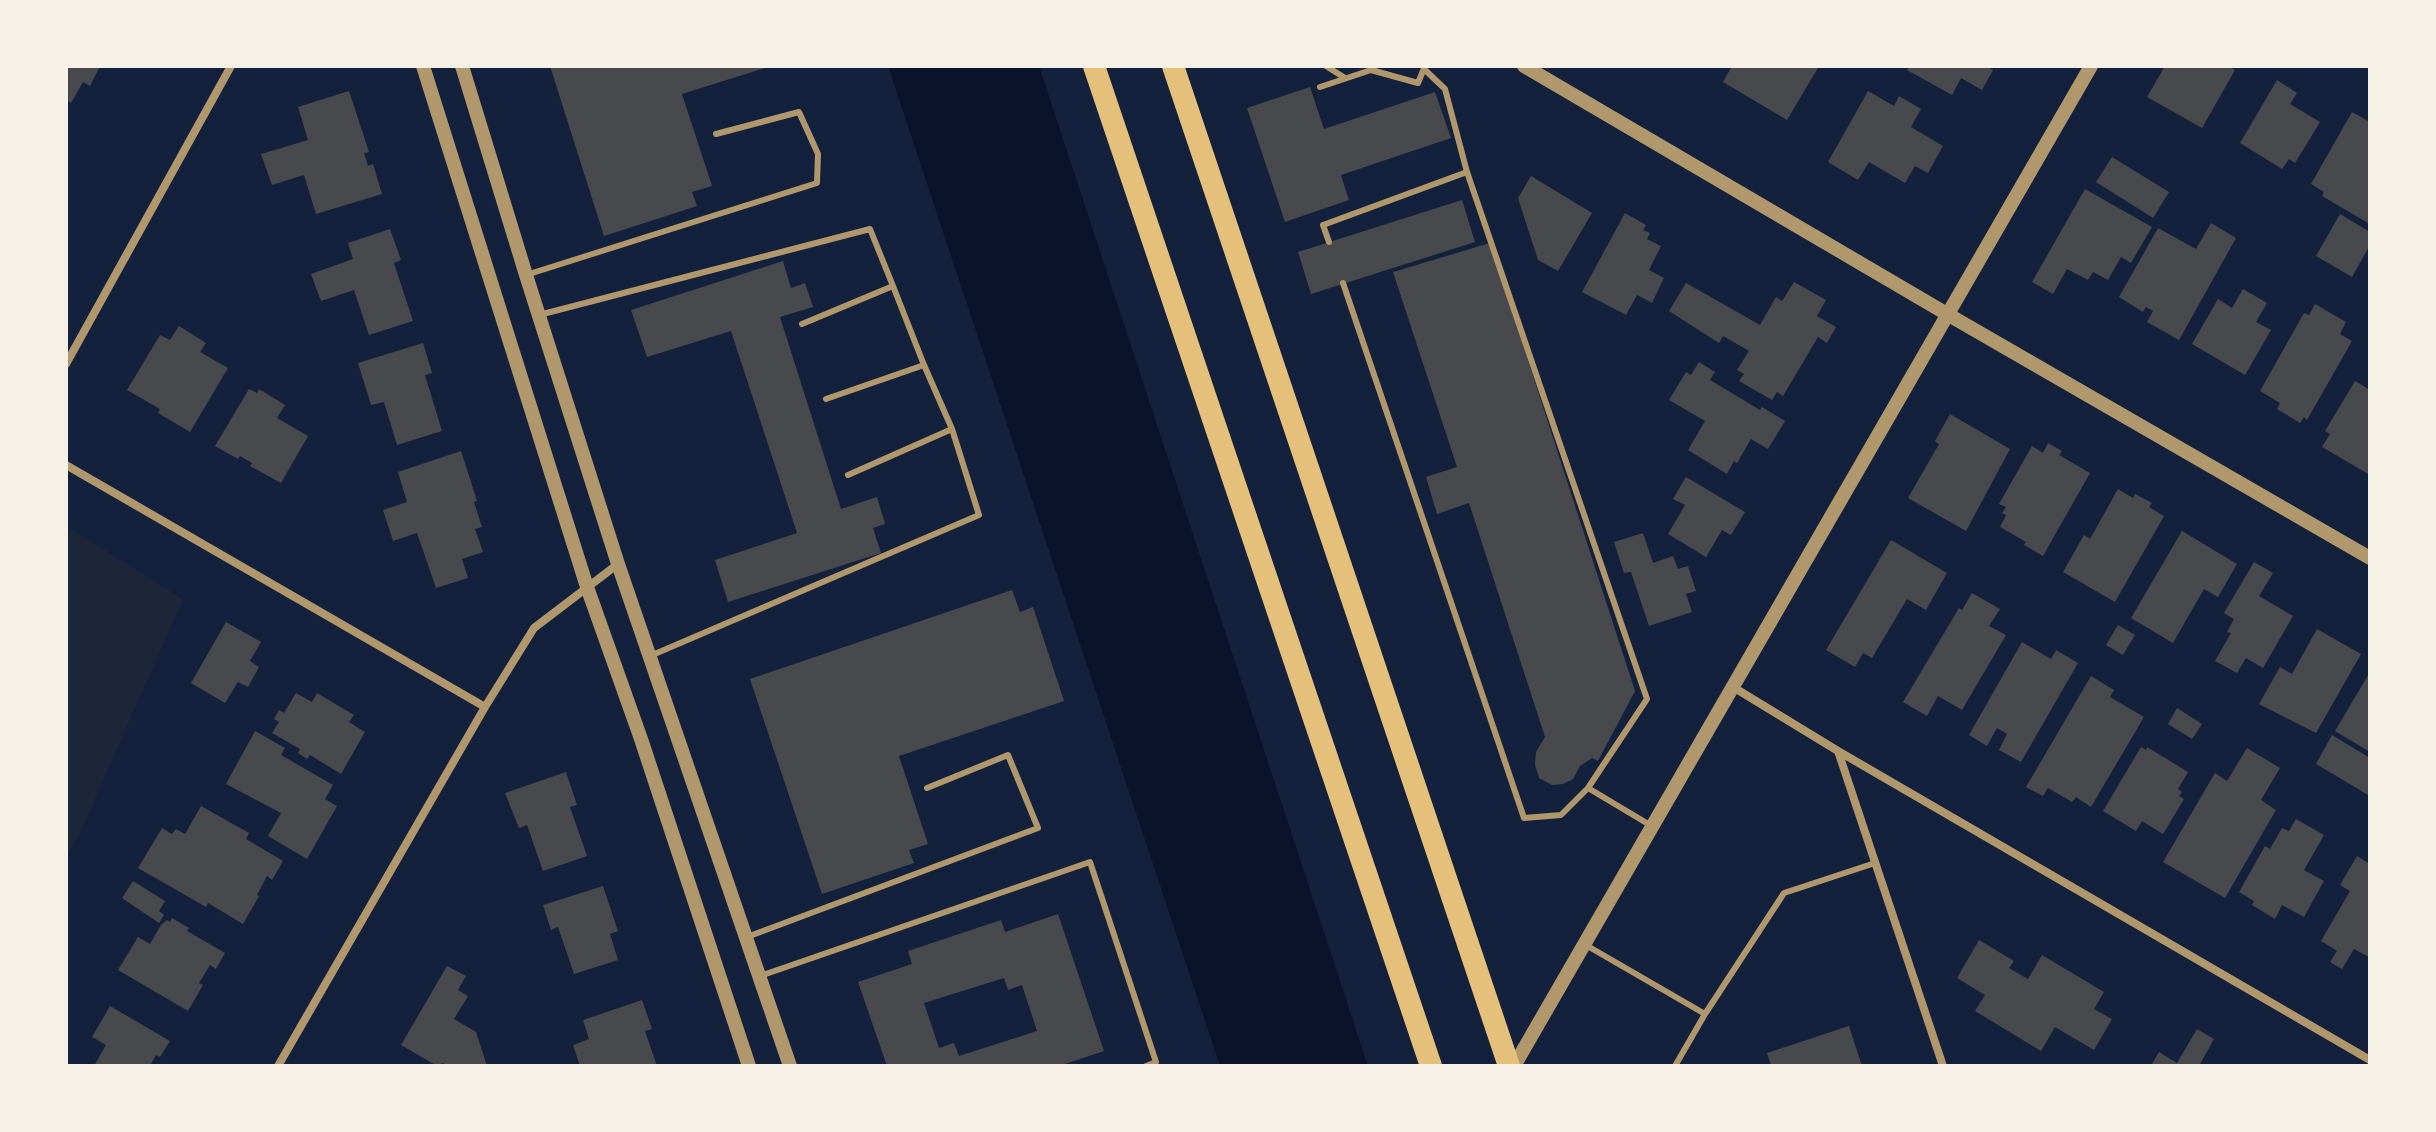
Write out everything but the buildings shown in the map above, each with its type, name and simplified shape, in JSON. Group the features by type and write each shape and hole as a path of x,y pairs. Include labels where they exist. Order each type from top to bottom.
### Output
{"highway":[{"path":"1094,66 1431,1066"},
{"path":"1173,66 1511,1066"}],"street":[{"path":"66,364 231,66"},
{"path":"423,66 587,587 641,739 749,1066"},
{"path":"462,66 618,564 790,1066"},
{"path":"1524,66 2370,558"},
{"path":"1511,1066 2091,66"},
{"path":"66,465 485,707"},
{"path":"278,1066 485,707 534,628 618,564"},
{"path":"1733,687 2370,1060"},
{"path":"1838,751 1943,1066"}],"lane":[{"path":"1326,66 1345,78"},
{"path":"1320,87 1371,70 1418,83 1425,67 1445,89 1467,172 1647,699 1588,788 1561,815 1524,818 1343,283"},
{"path":"526,275 817,183 818,154 799,112 716,134"},
{"path":"1329,242 1323,225 1467,172"},
{"path":"539,315 870,229 952,429 979,515 650,656"},
{"path":"802,324 893,286"},
{"path":"826,399 924,365"},
{"path":"848,475 952,429"},
{"path":"747,937 1038,828 1008,755 927,788"},
{"path":"1588,788 1652,826"},
{"path":"760,976 1090,862 1156,1062 1146,1066"},
{"path":"1675,1066 1784,893 1875,863"},
{"path":"1584,944 1705,1014"}],"shaded area":[{"path":"888,66 1039,66 1368,1066 1220,1066"},
{"path":"66,526 183,599 80,833 66,857"}]}
